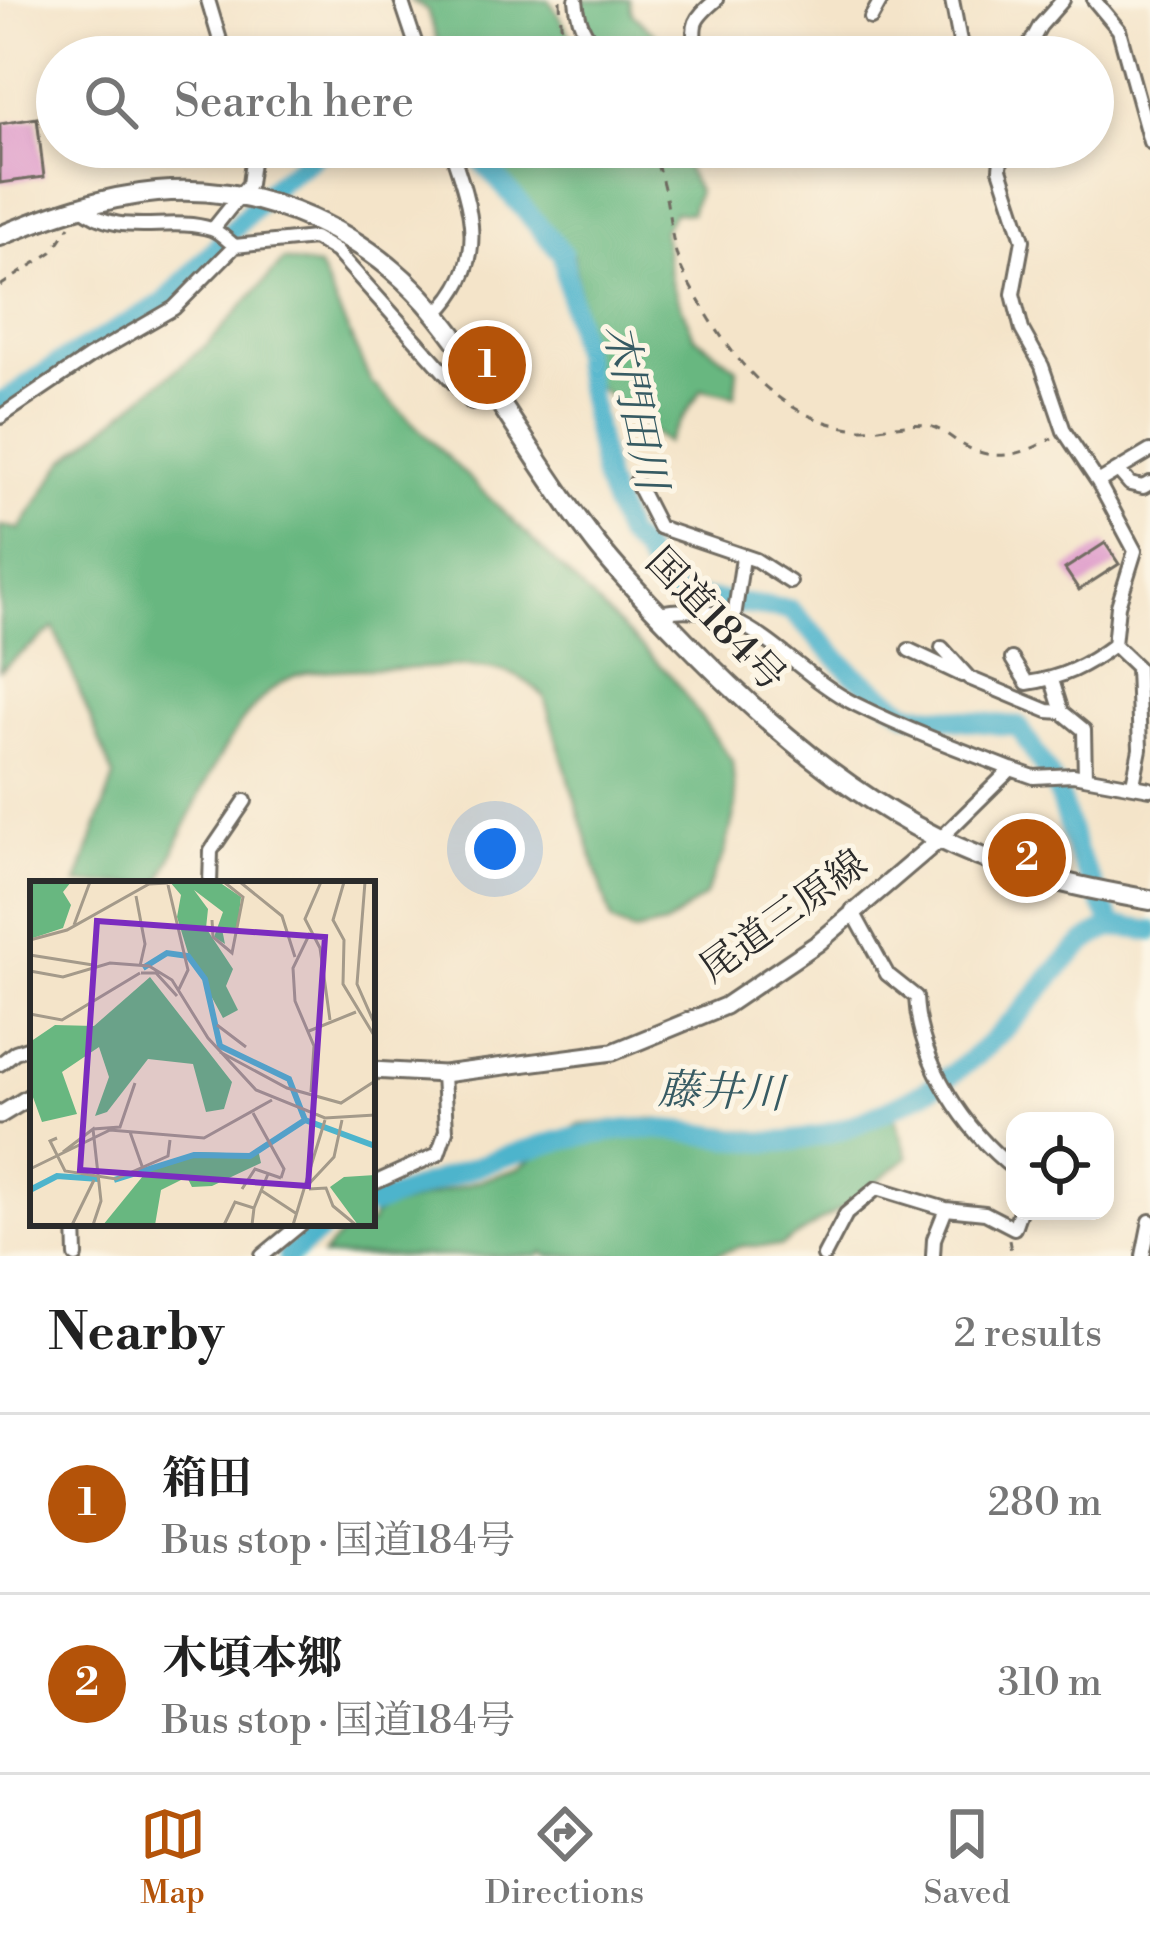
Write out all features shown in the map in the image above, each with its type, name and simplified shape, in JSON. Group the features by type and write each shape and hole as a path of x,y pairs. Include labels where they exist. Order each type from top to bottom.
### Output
{"highway":[{"name":"国道184号","path":"3,232 79,206 157,192 214,191 276,205 337,230 394,269 436,314 598,546 755,712 859,794 942,837 997,863 1074,885 1150,899"}],"main road":[{"name":"尾道三原線","path":"375,1070 443,1074 613,1052 724,1006 818,943 942,837"},
{"path":"0,1115 30,1097"}],"street":[{"path":"208,0 219,36"},
{"path":"401,0 413,36"},
{"path":"576,0 587,36"},
{"path":"695,36 698,13 716,0"},
{"path":"871,18 881,0"},
{"path":"952,0 959,36"},
{"path":"1034,36 1063,0"},
{"path":"1094,0 1119,30 1150,142"},
{"path":"213,229 242,197 251,168"},
{"path":"436,314 450,301 472,250 472,214 457,168"},
{"path":"1000,168 1023,240 1013,294 1022,330 1042,366 1064,431 1099,482 1135,551 1114,625 1114,645"},
{"path":"79,206 95,220 118,224 213,229 235,246"},
{"path":"0,417 88,357 174,308 235,246 314,238 336,251 472,403 488,388"},
{"path":"1099,482 1150,451"},
{"path":"1118,470 1130,484 1143,487 1150,483"},
{"path":"636,482 659,527 743,557 790,581"},
{"path":"734,617 743,557"},
{"path":"658,613 705,610 734,617 849,701 1010,770 1034,777 1061,775 1150,789"},
{"path":"1114,645 1144,664 1145,750 1133,784"},
{"path":"1012,659 1028,683 1052,680 1084,667 1114,645"},
{"path":"942,648 969,678"},
{"path":"909,650 1048,711 1062,712"},
{"path":"1052,680 1062,712 1084,730 1085,778"},
{"path":"942,837 1010,770"},
{"path":"209,881 211,850 245,801"},
{"path":"852,910 887,974 916,997 917,1026 952,1102 1006,1163"},
{"path":"0,1064 30,1047"},
{"path":"375,1183 438,1154 446,1131 443,1074"},
{"path":"824,1256 845,1214 878,1187 946,1209 985,1213 1014,1228 1017,1220"},
{"path":"933,1256 946,1209"},
{"path":"1143,1256 1150,1221"},
{"path":"75,1226 76,1256"},
{"path":"262,1256 298,1226"}],"path":[{"path":"560,0 565,36"},
{"path":"660,168 683,274 720,337 768,391 806,416 849,428 925,425 991,456 1033,449 1064,431"},
{"path":"0,286 52,252 79,206"},
{"path":"1012,1256 1014,1228"}],"green space":[{"path":"410,0 549,0 571,36 436,36 427,10"},
{"path":"581,0 629,0 632,13 657,36 592,36 580,10"},
{"path":"497,168 686,168 698,191 691,213 674,212 663,231 671,282 694,336 737,368 735,396 702,389 666,443 593,383 573,255"},
{"path":"284,260 319,267 371,382 672,677 732,761 736,806 724,855 704,897 665,925 634,932 612,922 544,697 504,671 474,667 320,671 281,683 237,729 200,794 160,881 78,881 114,777 54,628 0,670 0,526 20,529 65,460 209,343"},
{"path":"893,1112 908,1157 845,1206 780,1246 742,1246 710,1256 548,1256 543,1252 538,1256 322,1256 343,1233 356,1226 375,1226 375,1215 383,1210 518,1169 578,1125 651,1119 830,1141"}],"building":[{"path":"36,118 36,168 43,168 44,177 0,183 0,124"},
{"path":"1105,543 1119,564 1079,590 1065,569"}],"waterway":[{"name":"木門田川","path":"0,404 61,362 165,302 276,184 298,168"},
{"name":"木門田川","path":"488,168 562,253 605,481 626,536 642,551 662,584 673,595 791,610 853,674 908,713 1019,727 1057,789 1077,853 1114,928"},
{"name":"藤井川","path":"375,1204 502,1158 602,1133 668,1130 784,1142 841,1129 912,1098 956,1071 1008,1025 1087,941 1113,928 1150,931"},
{"name":"藤井川","path":"288,1256 326,1226"}],"place":[{"name":"箱田","path":"487,365"},
{"name":"木頃本郷","path":"1027,858"}]}
